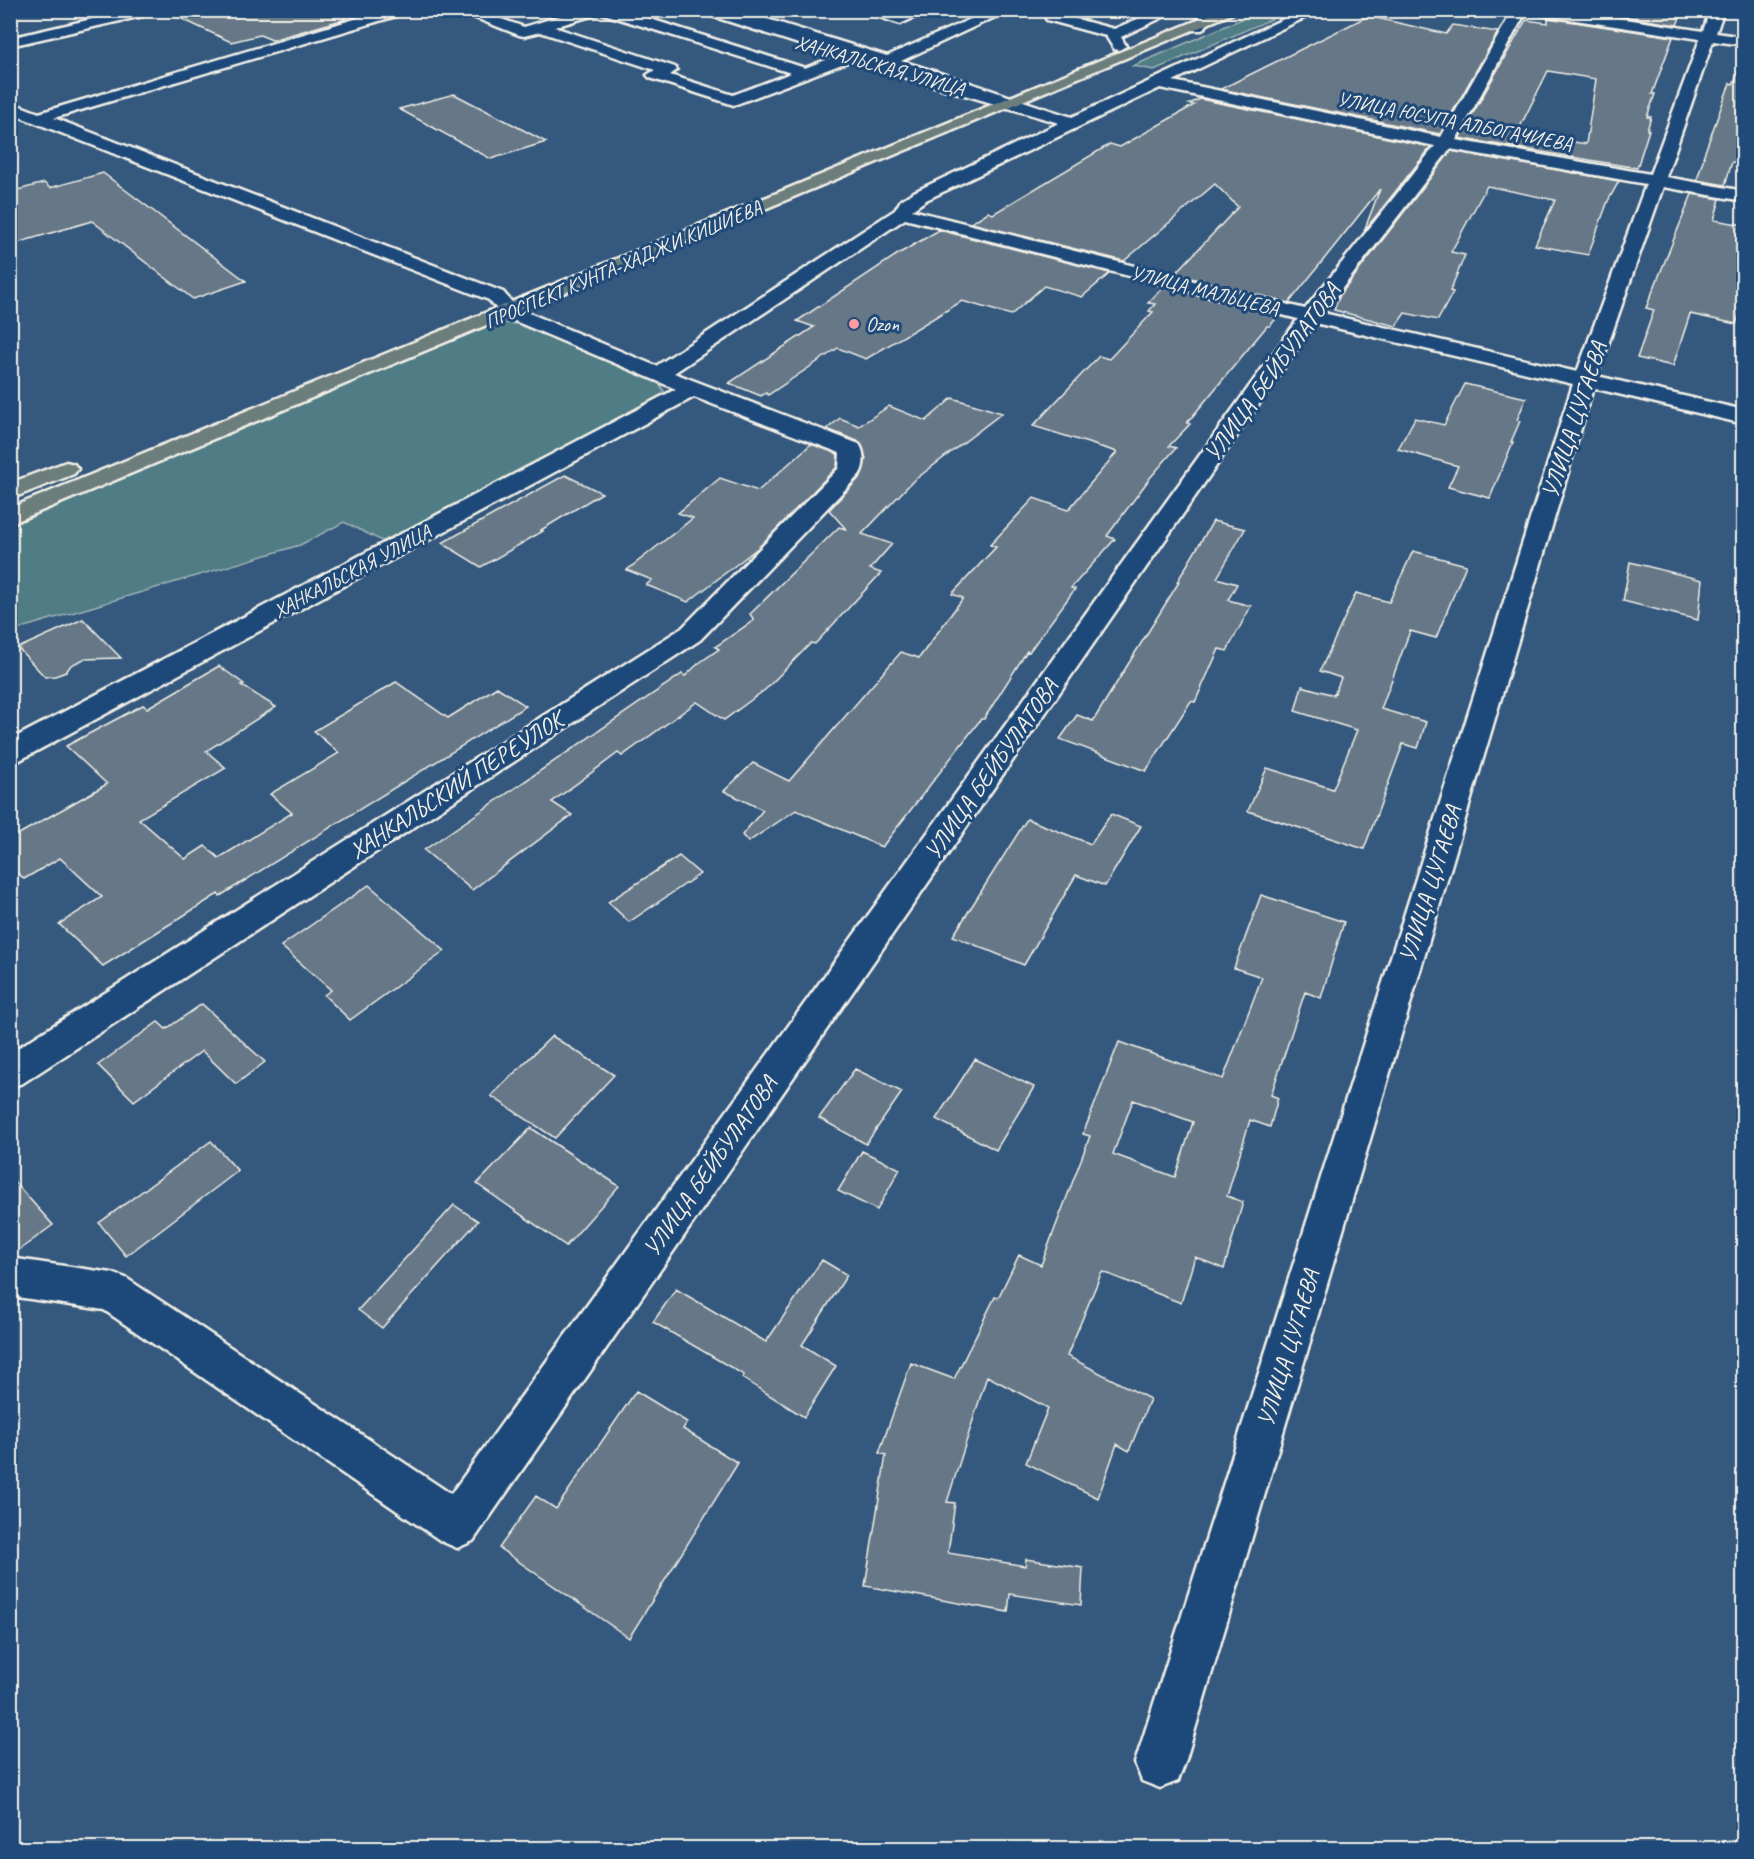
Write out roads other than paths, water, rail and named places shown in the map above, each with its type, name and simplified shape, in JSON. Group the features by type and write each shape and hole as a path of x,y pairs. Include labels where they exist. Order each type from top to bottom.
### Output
{"main road":[{"name":"ПРОСПЕКТ КУНТА-ХАДЖИ КИШИЕВА","path":"639,239 993,98 1117,40 1206,10"},
{"name":"ПРОСПЕКТ КУНТА-ХАДЖИ КИШИЕВА","path":"286,380 504,300 1012,103 1235,10"},
{"name":"ПРОСПЕКТ КУНТА-ХАДЖИ КИШИЕВА","path":"10,517 504,300"},
{"path":"10,492 88,460"}],"street":[{"path":"10,42 151,10"},
{"path":"38,118 401,10"},
{"path":"461,10 524,32 596,10"},
{"path":"606,10 806,73"},
{"name":"ХАНКАЛЬСКАЯ УЛИЦА","path":"699,10 854,54"},
{"name":"ХАНКАЛЬСКАЯ УЛИЦА","path":"722,10 1073,122"},
{"path":"864,10 900,20 925,10"},
{"path":"883,63 1004,10"},
{"path":"1069,10 1052,17 1117,40 1149,20 1172,10"},
{"path":"1197,27 1215,10"},
{"path":"658,374 902,213 907,204 920,196 1315,10"},
{"name":"УЛИЦА БЕЙБУЛАТОВА","path":"10,1277 112,1292 457,1526 1310,316 1446,143 1520,10"},
{"path":"1536,10 1712,23 1743,41"},
{"path":"58,14 78,27"},
{"path":"1129,15 1149,20"},
{"name":"УЛИЦА ЦУГАЕВА","path":"1160,1763 1585,380 1712,23"},
{"path":"540,27 670,70 654,75 734,100 854,54"},
{"name":"УЛИЦА ЮСУПА АЛБОГАЧИЕВА","path":"1160,83 1446,143 1743,196"},
{"path":"10,107 504,300 693,389"},
{"name":"УЛИЦА МАЛЬЦЕВА","path":"902,213 1310,316 1743,417"},
{"name":"ХАНКАЛЬСКАЯ УЛИЦА","path":"10,753 693,389"},
{"name":"ХАНКАЛЬСКИЙ ПЕРЕУЛОК","path":"10,1072 691,634 851,470 851,449 693,389"}],"place":[{"name":"Ozon","path":"854,324"}]}
